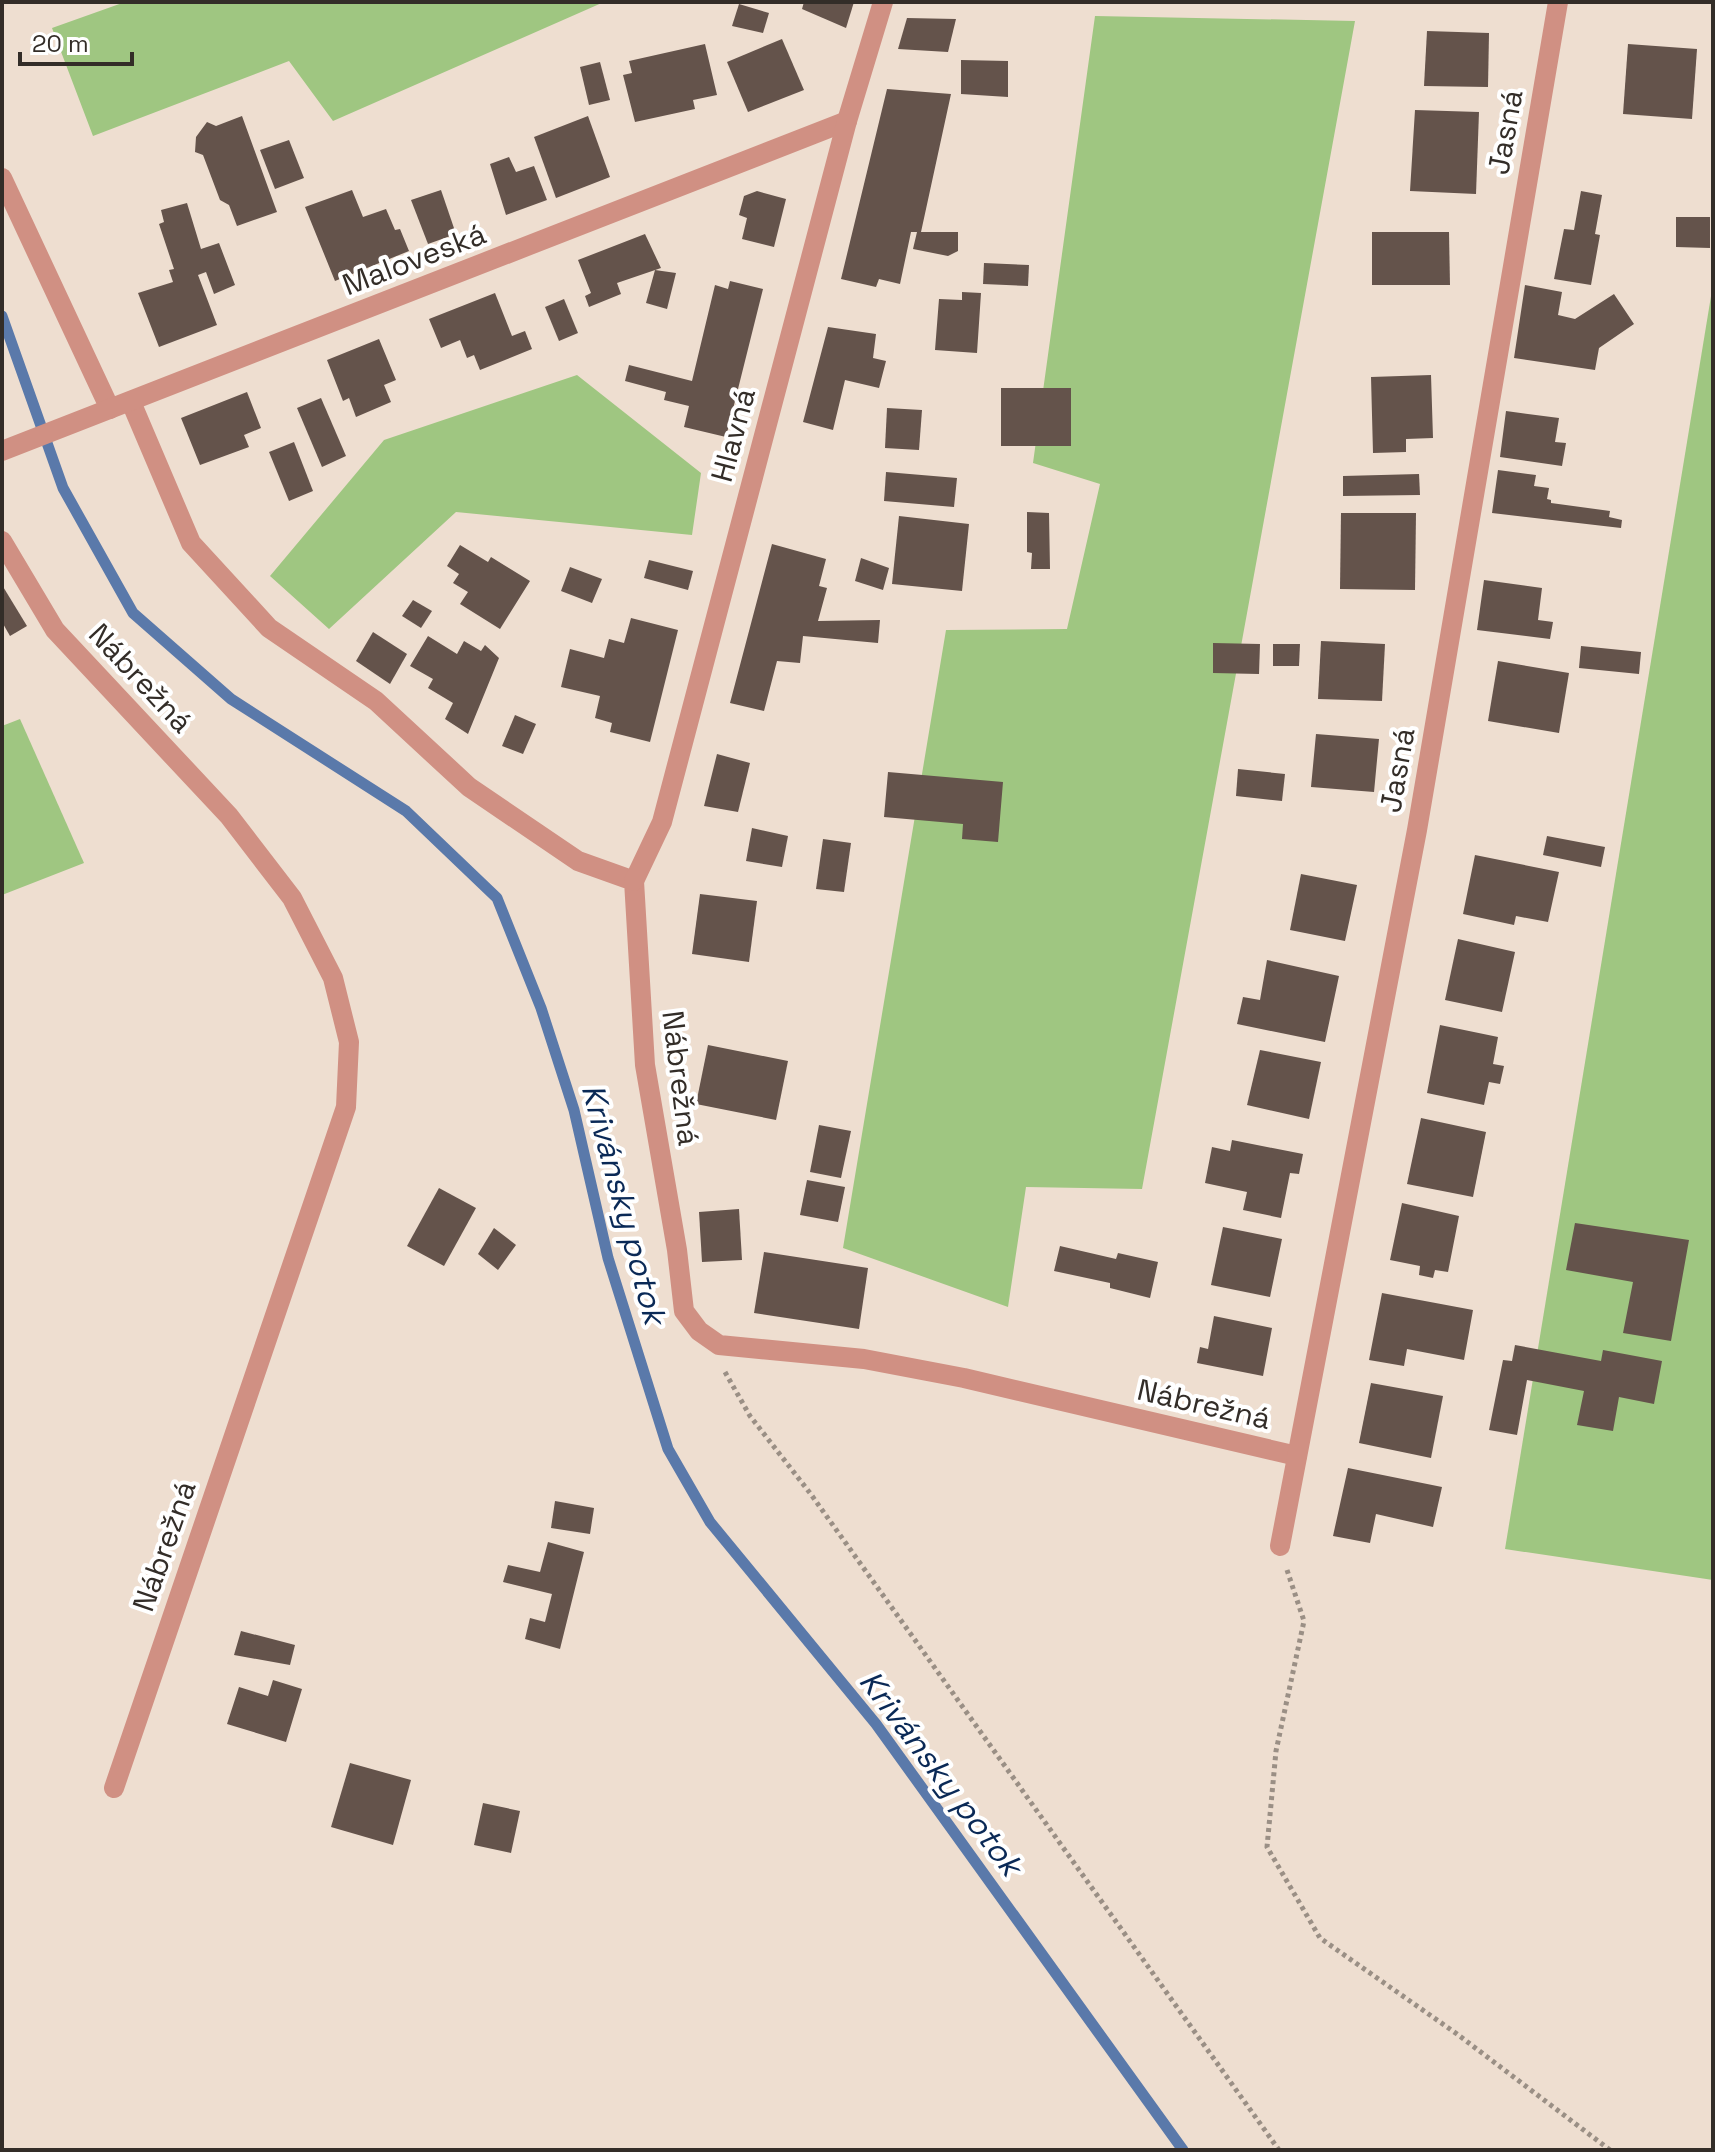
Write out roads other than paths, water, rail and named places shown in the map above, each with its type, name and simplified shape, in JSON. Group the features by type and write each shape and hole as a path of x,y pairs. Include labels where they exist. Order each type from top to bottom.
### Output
{"street":[{"name":"Hlavná","path":"634,881 662,822 847,121 883,2"},
{"name":"Jasná","path":"1280,1546 1417,830 1558,2"},
{"name":"Maloveská","path":"2,451 847,121"},
{"path":"2,178 110,409"},
{"path":"131,402 191,543 269,628 376,701 469,787 578,861 634,881"},
{"name":"Nábrežná","path":"2,541 55,630 229,816 292,898 333,978 349,1042 346,1107 114,1788"},
{"name":"Nábrežná","path":"634,881 645,1065 677,1250 684,1311 699,1331 719,1345 864,1359 964,1378 1297,1456"}],"waterway":[{"name":"Krivánsky potok","path":"2,316 63,488 133,613 231,699 406,811 497,898 541,1008 574,1110 608,1258 668,1449 710,1522 876,1724 1183,2150"}]}
